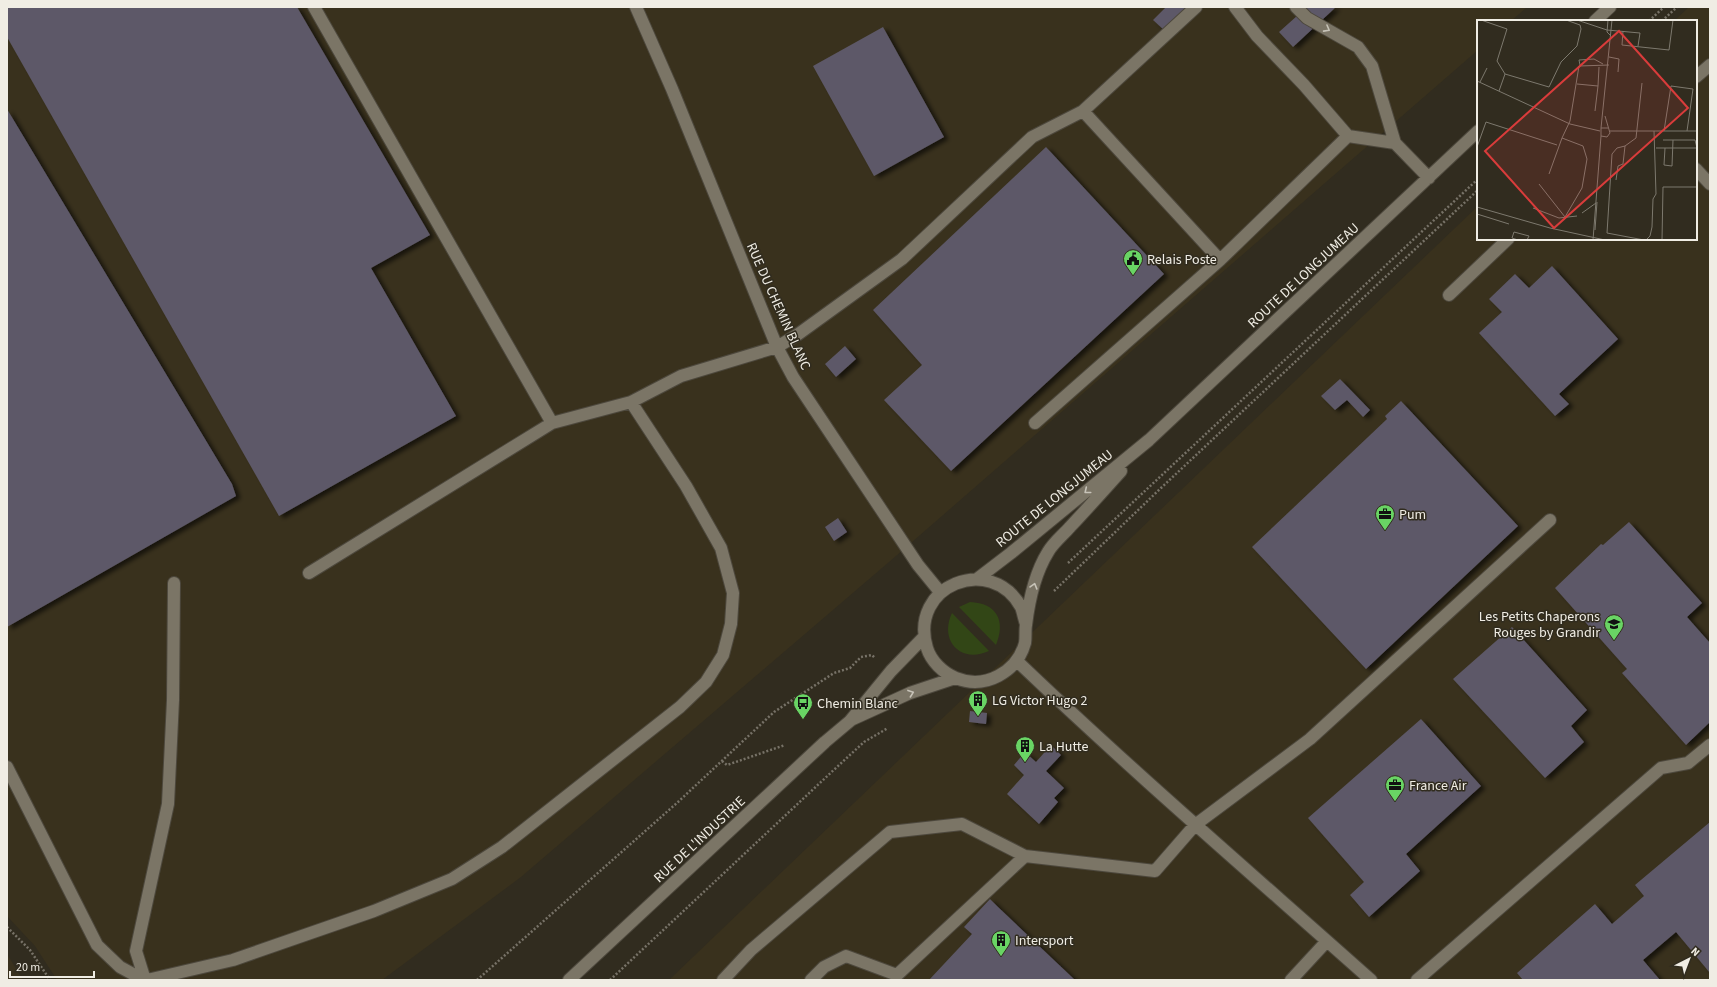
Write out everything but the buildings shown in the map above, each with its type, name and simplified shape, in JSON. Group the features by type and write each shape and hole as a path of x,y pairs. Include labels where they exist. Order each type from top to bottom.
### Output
{"street":[{"path":"314,7 552,423"},
{"name":"RUE DU CHEMIN BLANC","path":"636,7 672,89 777,347 793,378 918,565 940,592"},
{"path":"309,573 552,423 631,402 681,376 777,347 902,259 1032,137 1083,111 1196,7"},
{"path":"1235,7 1258,36 1304,85 1348,136 1395,143"},
{"path":"1296,7 1307,18 1358,47 1372,66 1395,143 1429,178"},
{"path":"1596,20 1610,7"},
{"path":"1697,76 1710,65"},
{"path":"1083,111 1220,260"},
{"name":"ROUTE DE LONGJUMEAU","path":"977,579 1149,440 1477,132"},
{"path":"1035,423 1220,260 1348,136"},
{"path":"1697,170 1710,184"},
{"path":"1449,295 1507,240"},
{"path":"7,767 97,945 120,967 145,980 232,960 374,912 452,879 502,847 680,707 706,682 722,655 731,624 733,593 721,548 686,486 631,402"},
{"name":"ROUTE DE LONGJUMEAU","path":"1026,624 1021,607 1009,593 994,583 977,579 959,581 940,592 931,603 925,619 924,637 929,655 941,669 956,678 973,682 990,680 1006,672 1017,660 1025,642 1026,624 1038,572 1048,551 1149,440"},
{"path":"723,980 751,950 890,832 962,824 1025,856 1155,871 1195,825 1310,739 1550,520"},
{"path":"145,980 136,951 168,804 173,700 174,583"},
{"name":"RUE DE L'INDUSTRIE","path":"569,980 825,742 850,721 891,671 924,637"},
{"path":"1017,660 1086,726 1195,825 1371,980"},
{"name":"RUE DE L'INDUSTRIE","path":"850,721 910,693 956,678"},
{"path":"1417,980 1661,768 1688,763 1710,745"},
{"path":"811,980 824,967 846,956 897,975 1025,856"},
{"path":"1291,980 1327,941"}],"path":[{"path":"1649,20 1664,7"},
{"path":"1663,20 1677,7"},
{"path":"1065,565 1477,180"},
{"path":"1053,592 1172,477 1477,191"},
{"path":"477,980 722,761 774,712 834,673 850,668 861,657 872,654 880,663"},
{"path":"610,980 864,742 889,727"},
{"path":"722,761 727,765 785,745"},
{"path":"7,927 30,950 50,980"}],"shaded area":[{"path":"7,7 1527,7 1512,20 1477,20 1477,51 889,562 521,877 382,980 57,980 35,946 7,916"},
{"path":"1689,7 1710,7 1710,980 669,980 1477,207 1477,240 1697,240 1697,20 1675,20"},
{"path":"7,954 23,980 7,980"}],"green space":[{"path":"970,602 987,606 997,615 1000,628 996,645 959,607"},
{"path":"952,613 989,651 979,654 969,654 961,652 955,647 950,640 948,632"}],"place":[{"name":"Relais Poste","path":"1133,276"},
{"name":"Pum","path":"1385,531"},
{"name":"Les Petits Chaperons Rouges by Grandir","path":"1614,641"},
{"name":"LG Victor Hugo 2","path":"978,717"},
{"name":"Chemin Blanc","path":"803,720"},
{"name":"La Hutte","path":"1025,763"},
{"name":"France Air","path":"1395,802"},
{"name":"Intersport","path":"1001,957"}]}
